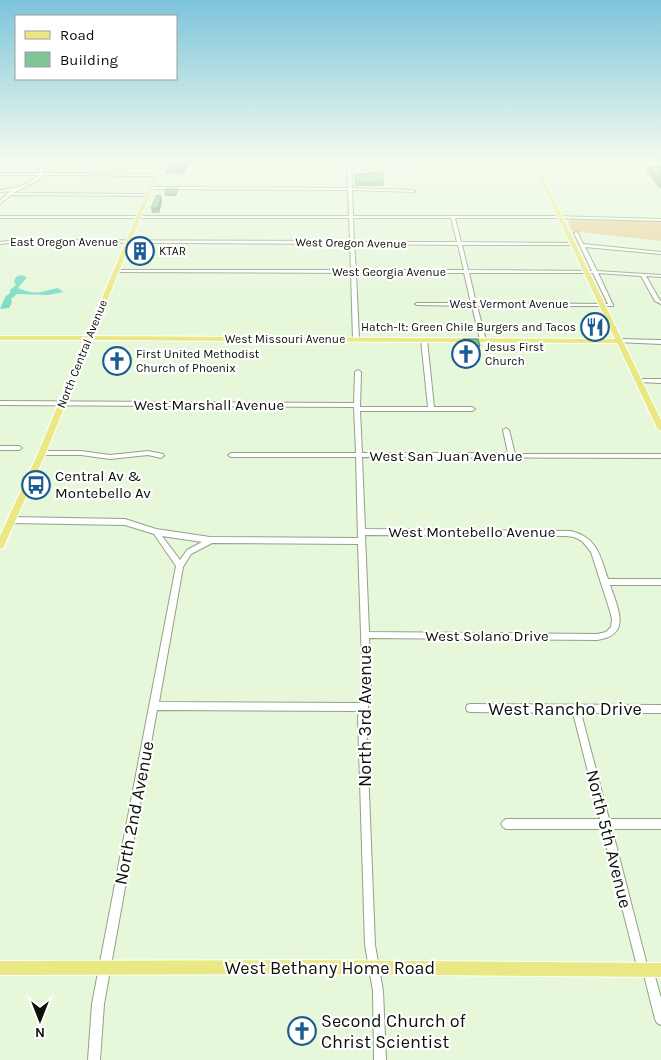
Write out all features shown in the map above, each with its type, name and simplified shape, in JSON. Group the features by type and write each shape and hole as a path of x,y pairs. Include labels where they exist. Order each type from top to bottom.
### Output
{"main road":[{"name":"North Central Avenue","path":"1,543 42,453 142,209"},
{"path":"557,209 661,428"},
{"name":"West Missouri Avenue","path":"0,338 619,341"},
{"name":"West Bethany Home Road","path":"0,968 650,970"}],"street":[{"path":"350,209 356,339"},
{"path":"0,216 453,217 661,220"},
{"path":"453,217 484,340"},
{"path":"576,233 612,304 602,304"},
{"name":"East Oregon Avenue","path":"0,242 128,242"},
{"name":"West Oregon Avenue","path":"128,242 573,244"},
{"path":"582,245 661,253"},
{"name":"West Georgia Avenue","path":"116,270 596,272 661,276"},
{"path":"642,274 657,300 661,303"},
{"name":"West Vermont Avenue","path":"417,304 602,304"},
{"path":"424,340 431,409"},
{"name":"West Missouri Avenue","path":"619,341 661,342"},
{"name":"North 3rd Avenue","path":"358,372 357,407 367,693 362,717 370,945 372,968 378,991 380,1060"},
{"path":"639,381 661,381"},
{"name":"West Marshall Avenue","path":"0,403 472,409"},
{"path":"506,430 512,456"},
{"path":"0,448 19,448"},
{"path":"42,453 81,453 110,457 148,452 161,456"},
{"name":"West San Juan Avenue","path":"231,456 661,456"},
{"name":"West Montebello Avenue","path":"11,520 112,520 135,524 156,532 210,540 566,533 582,537 592,546 604,582"},
{"path":"156,532 180,566 189,552 210,540"},
{"name":"North 2nd Avenue","path":"94,1060 96,1015 180,566"},
{"path":"604,582 661,582"},
{"name":"West Solano Drive","path":"365,635 597,637 610,634 616,625 616,618 604,582"},
{"path":"155,706 364,707"},
{"name":"West Rancho Drive","path":"470,708 661,709"},
{"name":"North 5th Avenue","path":"576,708 606,824 650,970 661,1019"},
{"path":"506,824 661,824"}],"shaded area":[{"path":"568,221 661,221 661,241 572,231"}],"water":[{"path":"21,275 27,277 18,288 34,293 58,288 63,292 48,295 17,294 11,299 12,302 9,308 0,309 5,297 16,285 14,281 16,277"}],"building":[{"path":"135,241 147,241 142,256 131,256"},
{"path":"463,339 478,339 480,346 473,346 475,352 465,352"}],"place":[{"name":"KTAR","path":"140,251"},
{"name":"Hatch-It: Green Chile Burgers and Tacos","path":"595,327"},
{"name":"Jesus First Church","path":"466,354"},
{"name":"First United Methodist Church of Phoenix","path":"117,361"},
{"name":"Central Av & Montebello Av","path":"36,485"},
{"name":"Second Church of Christ Scientist","path":"302,1031"}]}
